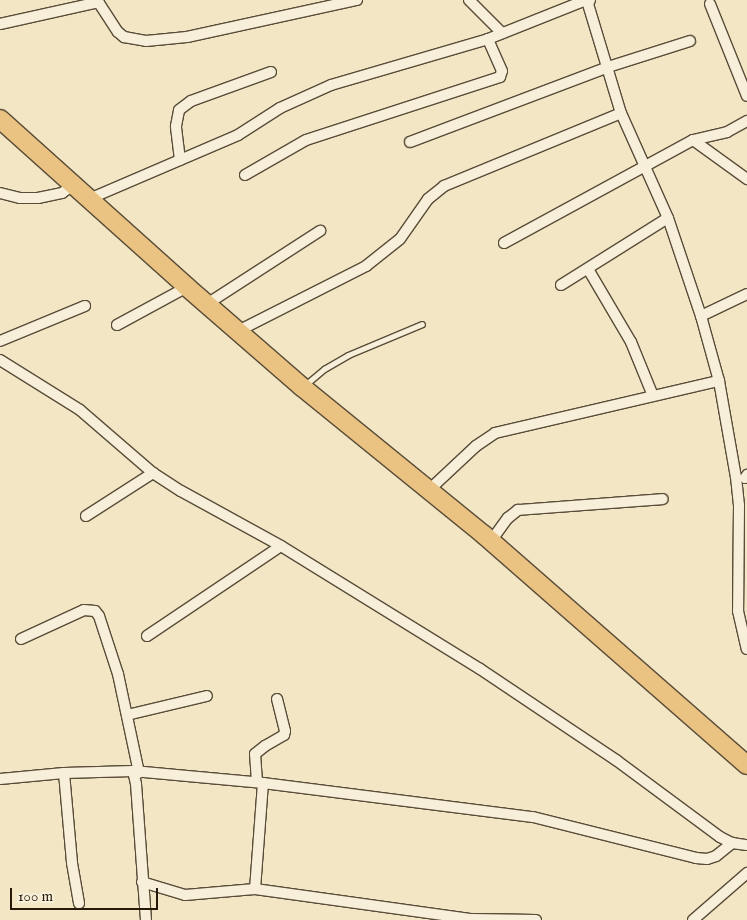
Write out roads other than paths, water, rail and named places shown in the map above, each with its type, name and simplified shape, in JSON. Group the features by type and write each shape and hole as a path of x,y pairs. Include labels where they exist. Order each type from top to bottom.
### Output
{"highway":[{"path":"0,119 302,387 429,490 747,765"}],"street":[{"path":"0,24 98,1 118,32 124,37 146,41 187,37 357,0"},
{"path":"469,0 502,33"},
{"path":"89,199 238,135 280,108 331,85 488,39 588,0 621,113 668,218 701,316 744,477 739,505 743,558 738,611 747,649"},
{"path":"710,4 747,96"},
{"path":"245,175 285,151 314,137 500,77 502,71 488,39"},
{"path":"410,142 608,67 690,41"},
{"path":"180,160 176,126 179,110 191,102 271,72"},
{"path":"238,331 366,266 400,239 428,199 444,186 621,113"},
{"path":"504,243 644,164 694,140 727,132 747,121"},
{"path":"694,140 747,179"},
{"path":"0,193 20,198 38,198 62,193 73,185"},
{"path":"561,285 668,218"},
{"path":"208,304 320,231"},
{"path":"588,269 631,342 653,396"},
{"path":"117,326 188,287"},
{"path":"701,316 747,294"},
{"path":"0,340 85,306"},
{"path":"0,360 80,410 153,473 281,546 480,668 616,760 720,837 732,843 747,845"},
{"path":"429,490 476,446 495,434 719,381"},
{"path":"86,516 153,473"},
{"path":"490,542 508,518 518,510 663,499"},
{"path":"147,636 281,546"},
{"path":"21,639 84,610 94,611 99,616 118,674 136,772 146,920"},
{"path":"127,715 207,696"},
{"path":"255,889 260,783 255,754 264,746 284,735 284,727 277,699"},
{"path":"0,779 64,773 136,772 260,783 532,818 696,858 707,859 716,856 732,843"},
{"path":"64,773 72,864 79,903"},
{"path":"693,920 703,916 747,873"},
{"path":"142,882 185,895 255,889 472,919 536,920"}],"lane":[{"path":"302,387 328,366 348,355 422,324"}]}
